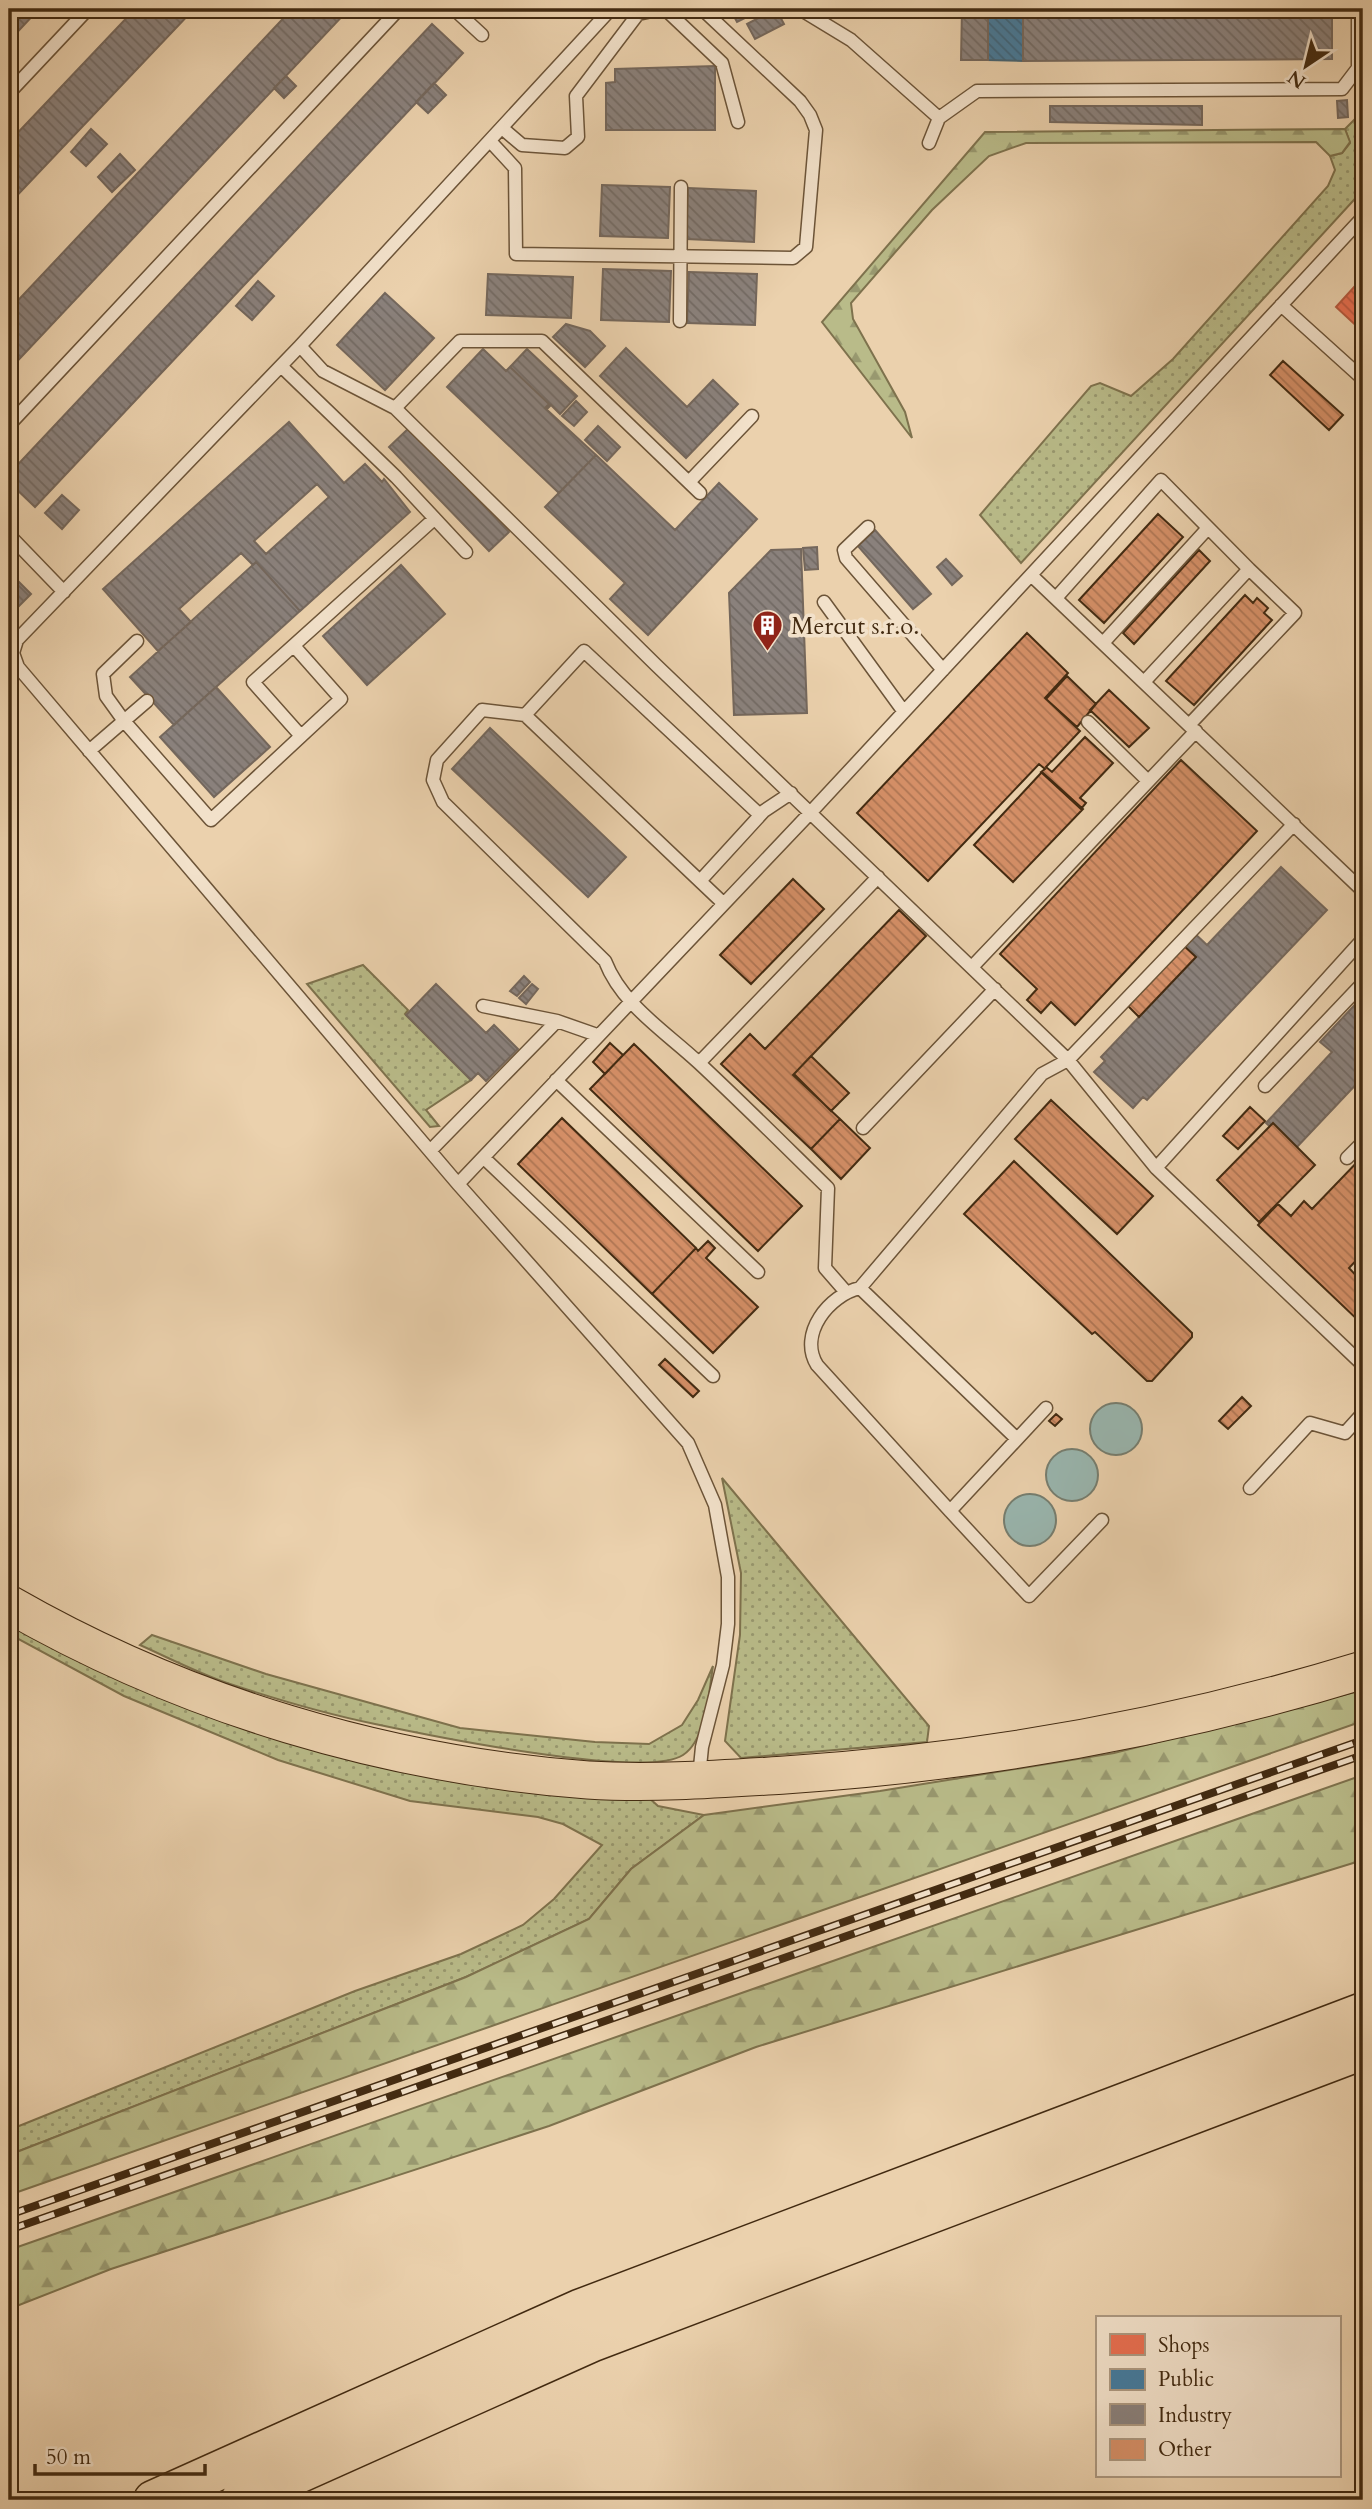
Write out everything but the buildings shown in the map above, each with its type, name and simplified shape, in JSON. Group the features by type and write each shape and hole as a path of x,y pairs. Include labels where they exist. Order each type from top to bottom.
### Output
{"highway":[{"path":"153,2500 579,2309 1363,2012"},
{"path":"240,2500 593,2342 1363,2050"}],"main road":[{"path":"9,1604 46,1626 231,1708 326,1734 479,1768 591,1780 698,1780 897,1768 1008,1753 1142,1726 1300,1689 1363,1670"}],"lane":[{"path":"9,93 88,9"},
{"path":"9,425 399,9"},
{"path":"454,9 482,35"},
{"path":"611,9 300,346 17,640 13,653 18,667 458,1184 688,1443 715,1505 728,1577 728,1624 723,1665 702,1747 698,1780"},
{"path":"502,128 522,145 565,148 578,136 576,96 638,14 663,9 722,63 738,122"},
{"path":"490,141 515,168 516,254 793,258 806,247 816,130 800,101 702,9"},
{"path":"800,9 850,40 939,118"},
{"path":"929,143 939,118 977,91 1342,89 1358,68 1358,9"},
{"path":"680,321 682,256 678,250 681,187"},
{"path":"458,1184 811,812 1363,217"},
{"path":"1281,305 1361,371"},
{"path":"395,408 460,341 542,341 700,492"},
{"path":"300,346 323,371 395,408 1068,1060 1156,1168 1363,1365"},
{"path":"281,366 466,552"},
{"path":"689,482 752,416"},
{"path":"972,967 1148,781 1295,613 1161,480 1055,598"},
{"path":"301,736 253,682 434,519"},
{"path":"868,527 844,550 846,558 943,670"},
{"path":"1103,643 1208,528"},
{"path":"9,535 64,592"},
{"path":"1144,682 1249,569"},
{"path":"1031,575 1363,891"},
{"path":"824,602 904,712"},
{"path":"137,641 103,674 106,696 124,721 211,820 341,699 294,646"},
{"path":"525,715 584,651 760,815"},
{"path":"89,751 147,701"},
{"path":"723,904 525,715 482,709 438,760 433,780 443,802 605,961 611,977 629,1001 699,1063 828,1188 825,1268 845,1292"},
{"path":"1088,722 1148,781"},
{"path":"700,881 760,815 791,793"},
{"path":"1102,1520 1029,1596 817,1365 809,1353 812,1330 845,1292 860,1288 1042,1074 1068,1060 1294,824"},
{"path":"699,1063 878,877"},
{"path":"1156,1168 1363,939"},
{"path":"1265,1086 1363,983"},
{"path":"863,1128 995,989"},
{"path":"483,1006 558,1021 597,1035"},
{"path":"430,1151 558,1021"},
{"path":"556,1080 758,1272"},
{"path":"1348,1158 1363,1142"},
{"path":"484,1158 713,1376"},
{"path":"860,1288 1017,1439"},
{"path":"950,1511 1046,1408"},
{"path":"1250,1488 1310,1423 1345,1433 1363,1413"}],"green space":[{"path":"1360,114 1363,121 1363,190 1021,563 980,515 1091,386 1100,383 1131,396 1173,359 1328,186 1335,170 1330,156 1342,153 1350,143 1345,129"},
{"path":"1345,129 1350,142 1342,153 1330,156 1316,142 1026,143 989,156 932,210 851,303 853,319 905,412 912,438 822,322 985,132"},
{"path":"363,965 408,1010 405,1014 471,1080 426,1110 439,1126 430,1127 307,984"},
{"path":"722,1478 929,1726 927,1742 741,1758 725,1741 740,1635 741,1573"},
{"path":"9,1624 127,1683 648,1797 658,1806 704,1815 631,1869 589,1919 466,1977 9,2155 9,2130 355,1991 461,1954 523,1925 554,1899 602,1845 563,1824 538,1817 410,1801 278,1760 124,1696 9,1634"},
{"path":"152,1635 266,1674 460,1728 595,1742 649,1744 682,1725 698,1700 713,1666 706,1714 691,1748 683,1755 661,1761 626,1762 583,1759 485,1745 319,1711 216,1679 140,1645"},
{"path":"1363,1690 1363,1721 9,2195 9,2155 466,1977 589,1919 631,1869 704,1815 880,1791 1114,1753"},
{"path":"1363,1775 1363,1860 756,2047 549,2126 111,2269 9,2309 9,2250"}],"water":[{"path":"1116,1403 1126,1405 1134,1411 1140,1419 1140,1439 1134,1447 1126,1453 1116,1455 1106,1453 1098,1447 1092,1439 1090,1429 1092,1419 1098,1411 1106,1405"},
{"path":"1072,1449 1082,1451 1090,1457 1096,1465 1096,1485 1090,1493 1082,1499 1072,1501 1062,1499 1054,1493 1048,1485 1046,1475 1048,1465 1054,1457 1062,1451"},
{"path":"1030,1494 1040,1496 1048,1502 1054,1510 1054,1530 1048,1538 1040,1544 1030,1546 1020,1544 1012,1538 1006,1530 1004,1520 1006,1510 1012,1502 1020,1496"}],"railway":[{"path":"9,2215 1363,1740"},
{"path":"9,2230 1363,1755"}],"place":[{"name":"Mercut s.r.o.","path":"768,653"}]}
